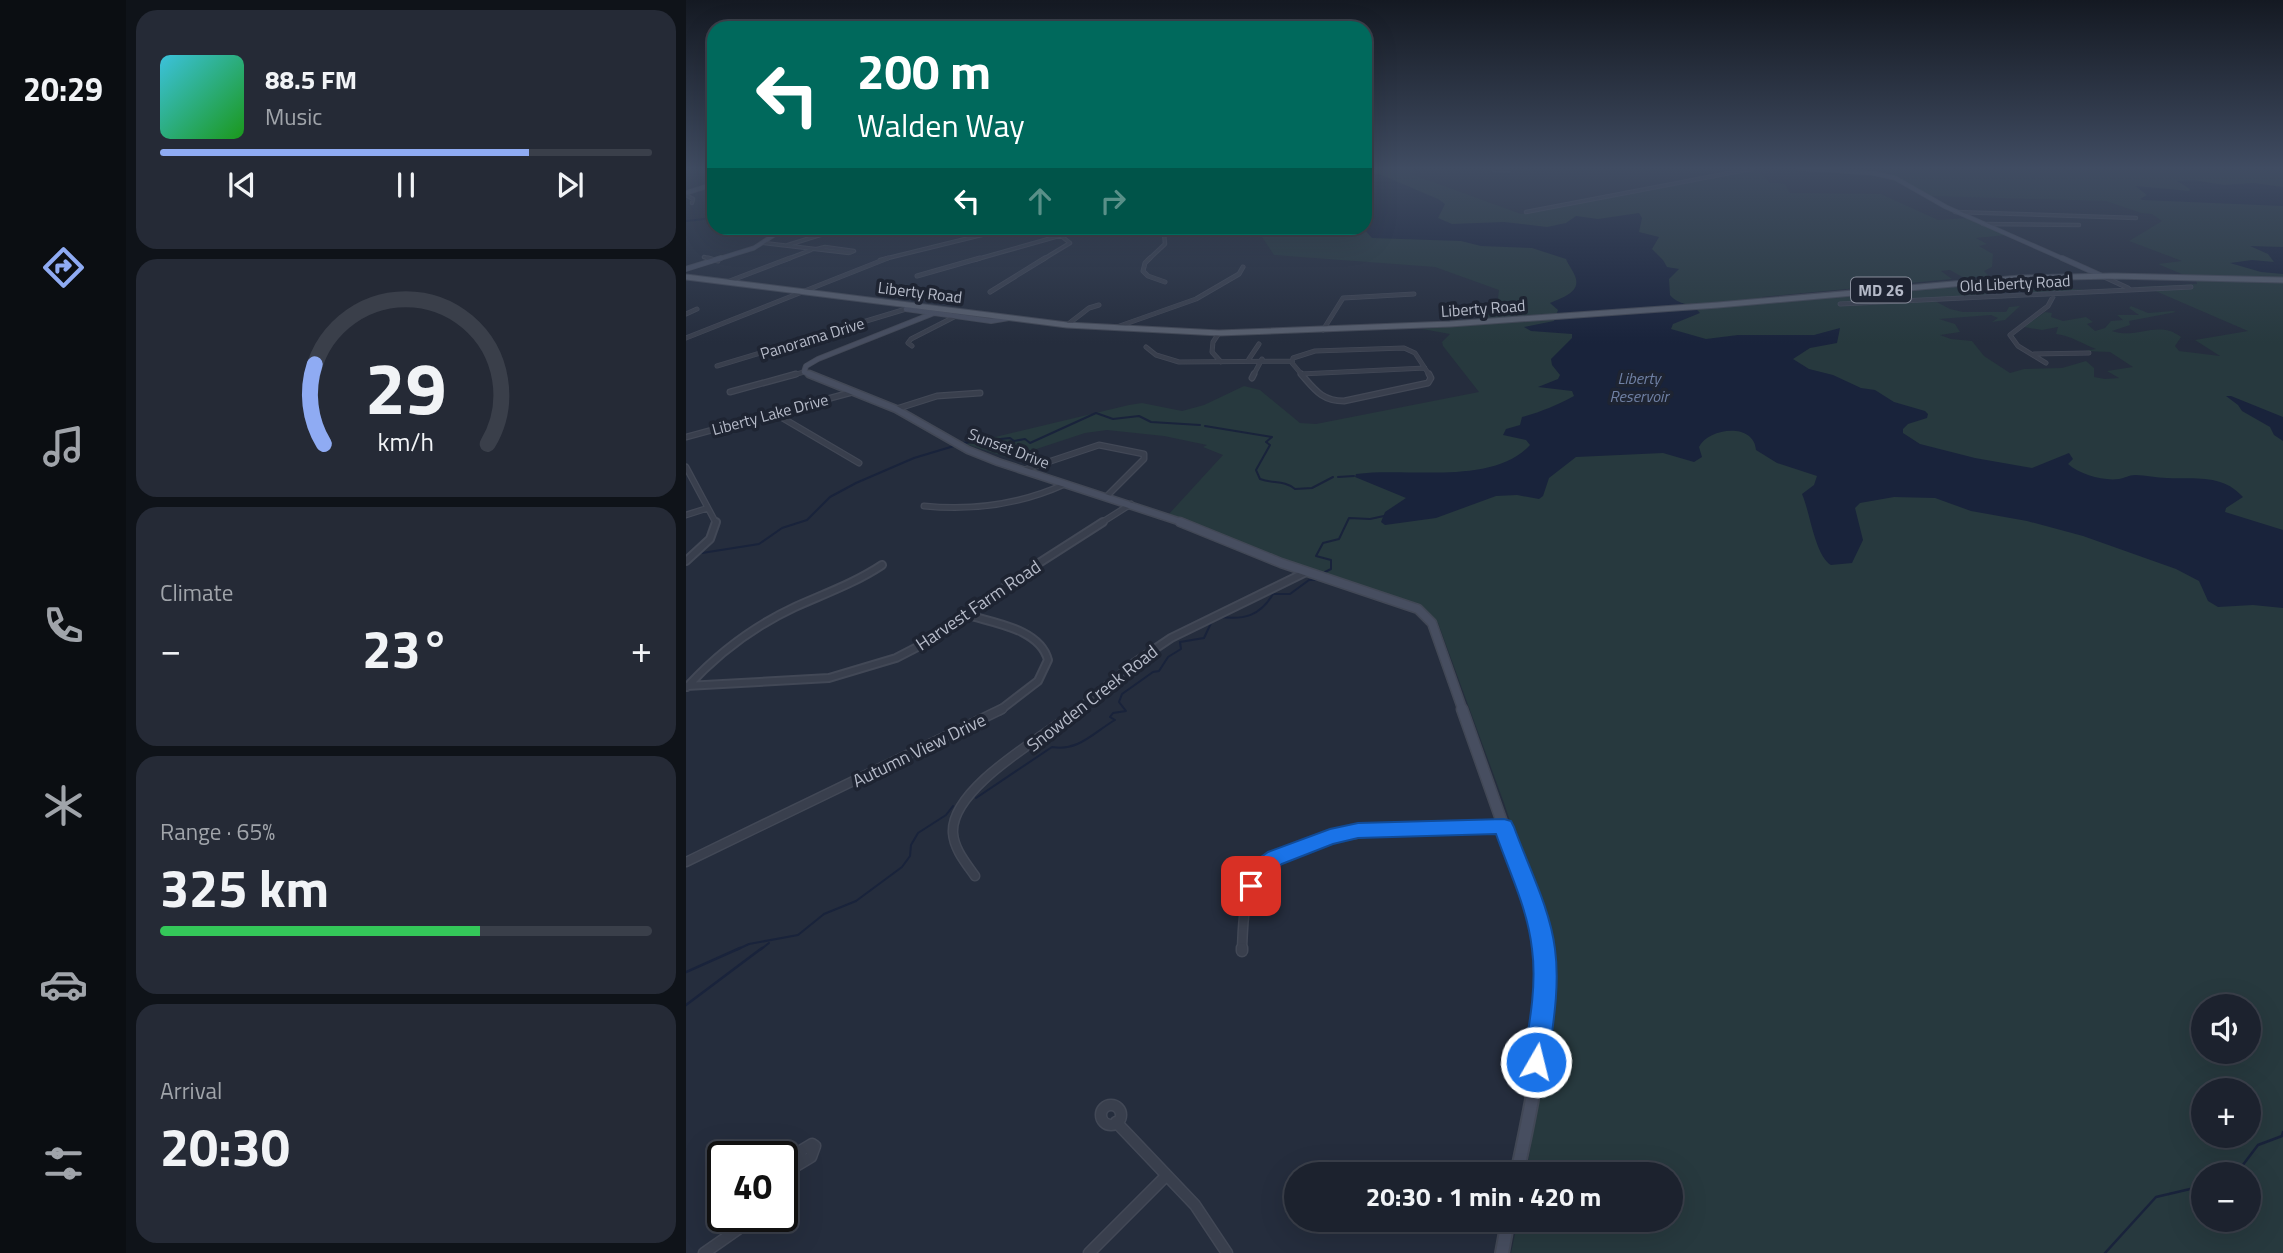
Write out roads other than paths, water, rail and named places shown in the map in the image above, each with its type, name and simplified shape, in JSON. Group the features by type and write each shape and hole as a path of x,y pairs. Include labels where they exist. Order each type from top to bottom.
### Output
{"main road":[{"name":"Liberty Road","path":"686,277 1067,325 1219,333 1546,317 1718,305 1983,280 2102,276 2283,280"}],"street":[{"path":"1989,226 2130,289"},
{"path":"686,269 718,261 764,243 775,235"},
{"path":"787,245 820,235"},
{"path":"686,338 801,290 888,258 982,235"},
{"path":"917,276 1060,235 1070,243 990,292"},
{"path":"1164,235 1165,244 1143,268 1148,276 1166,282"},
{"path":"727,282 816,249 825,247 854,251 849,253 816,249 787,245 764,243"},
{"path":"704,257 718,261"},
{"path":"1113,329 1196,299 1239,274 1244,267"},
{"name":"Old Liberty Road","path":"1840,304 2191,286"},
{"path":"2046,363 2018,346 2010,335 2048,306 2055,293"},
{"path":"1323,330 1343,298 1355,295 1414,294"},
{"path":"906,309 915,305"},
{"path":"1067,325 1089,308 1099,305"},
{"path":"686,314 697,309"},
{"path":"906,309 991,321 1009,318"},
{"name":"Panorama Drive","path":"717,366 906,309"},
{"path":"730,391 804,372 806,366 818,359 933,313"},
{"path":"912,346 908,342 911,339 956,316"},
{"path":"1219,333 1212,352 1220,361"},
{"path":"1249,358 1259,344"},
{"path":"1146,346 1165,359 1196,365 1249,358 1292,359 1315,351 1399,348 1415,353 1431,378 1424,386 1344,401 1321,397 1292,359"},
{"path":"2032,354 2089,353"},
{"path":"1252,378 1262,359"},
{"path":"1301,374 1425,368"},
{"name":"Sunset Drive","path":"804,372 896,408 968,450 1065,484 1108,495 1306,572 1406,604 1418,609 1432,623 1537,921 1544,949 1546,976 1530,1103 1519,1162"},
{"name":"Liberty Lake Drive","path":"686,437 853,391"},
{"path":"896,408 937,396 980,393"},
{"path":"774,413 859,463"},
{"path":"1024,470 1099,445 1144,454 1144,459 1108,495"},
{"path":"686,467 716,521 717,528 709,542 686,562"},
{"path":"923,506 958,508 1010,505 1037,497 1065,484"},
{"name":"Harvest Farm Road","path":"686,687 808,680 851,673 913,650 968,615 1039,563 1132,504"},
{"path":"686,515 708,508"},
{"path":"686,687 720,650 748,630 866,576 882,565"},
{"name":"Snowden Creek Road","path":"975,876 953,841 954,819 966,798 1151,651 1229,607 1306,572"},
{"name":"Autumn View Drive","path":"686,862 997,712 1030,692 1045,667 1043,648 1027,636 968,615"},
{"path":"1242,951 1244,907 1257,874 1275,858 1330,837 1358,830 1504,827"},
{"path":"1116,1122 1195,1205 1227,1253"},
{"path":"1089,1253 1166,1176"},
{"path":"704,1253 734,1232"},
{"path":"1502,1253 1506,1232"}],"water":[{"name":"Liberty Reservoir","path":"1372,226 1640,226 1639,232 1659,237 1652,249 1667,267 1679,269 1669,279 1670,295 1700,313 1673,324 1671,329 1706,339 1738,335 1814,335 1840,328 1837,343 1810,348 1793,359 1809,369 1833,375 1861,388 1875,390 1894,402 1925,411 1927,418 1908,424 1903,429 1903,433 1920,444 1975,458 2032,468 2069,453 2073,459 2068,464 2099,478 2119,479 2139,475 2208,479 2227,484 2243,497 2226,508 2225,512 2283,530 2283,608 2253,605 2218,607 2208,601 2199,581 2176,569 2083,536 2027,521 1971,511 1935,498 1894,497 1860,503 1855,508 1863,540 1852,563 1831,565 1821,553 1802,494 1814,485 1817,476 1777,463 1756,450 1748,435 1730,431 1720,432 1704,441 1699,447 1702,457 1694,462 1663,453 1576,457 1549,478 1543,496 1539,499 1517,495 1496,496 1436,518 1385,525 1381,522 1385,512 1406,498 1355,477 1356,474 1448,472 1494,466 1514,458 1530,445 1526,440 1503,435 1506,429 1520,425 1522,417 1574,396 1572,391 1538,387 1558,379 1560,375 1551,359 1572,338 1572,334 1531,331 1524,327 1554,321 1558,310 1550,303 1573,291 1576,282 1566,259 1532,248 1481,246 1461,241 1372,238 1369,235 1372,235"},
{"path":"2250,246 2283,247 2283,274 2261,272 2230,263 2252,260 2274,262 2268,254"},
{"path":"2226,396 2283,417 2283,441 2274,435 2270,427 2242,411"}],"waterway":[{"path":"963,443 1010,438 1014,441 1025,439 1030,443 1096,413 1113,419 1139,416 1151,422 1200,425"},
{"path":"1205,426 1272,437 1266,442 1270,445 1256,470 1260,479 1287,484 1295,489 1312,488 1333,477"},
{"path":"702,553 759,544 782,528 807,520 830,497 856,483 914,458 954,446"},
{"path":"1338,477 1354,476"},
{"path":"1325,572 1331,569 1331,560 1316,556 1323,543 1339,539 1349,518 1370,519 1384,516"},
{"path":"1220,617 1251,615 1263,607 1273,594 1290,594 1309,580 1316,580"},
{"path":"976,798 1052,747 1078,744 1115,720 1110,717 1113,713 1126,711 1119,702 1122,694 1153,672 1159,671 1168,657 1181,649 1180,642 1204,638 1212,621"},
{"path":"736,950 749,944 798,935 824,914 856,901 902,867 910,856 911,845 918,833 946,815 953,806"},
{"path":"760,950 769,943"},
{"path":"686,972 740,948"},
{"path":"686,1005 762,948"},
{"path":"2245,1162 2258,1145 2282,1136 2283,1132"},
{"path":"2105,1253 2156,1197 2191,1189"}]}
